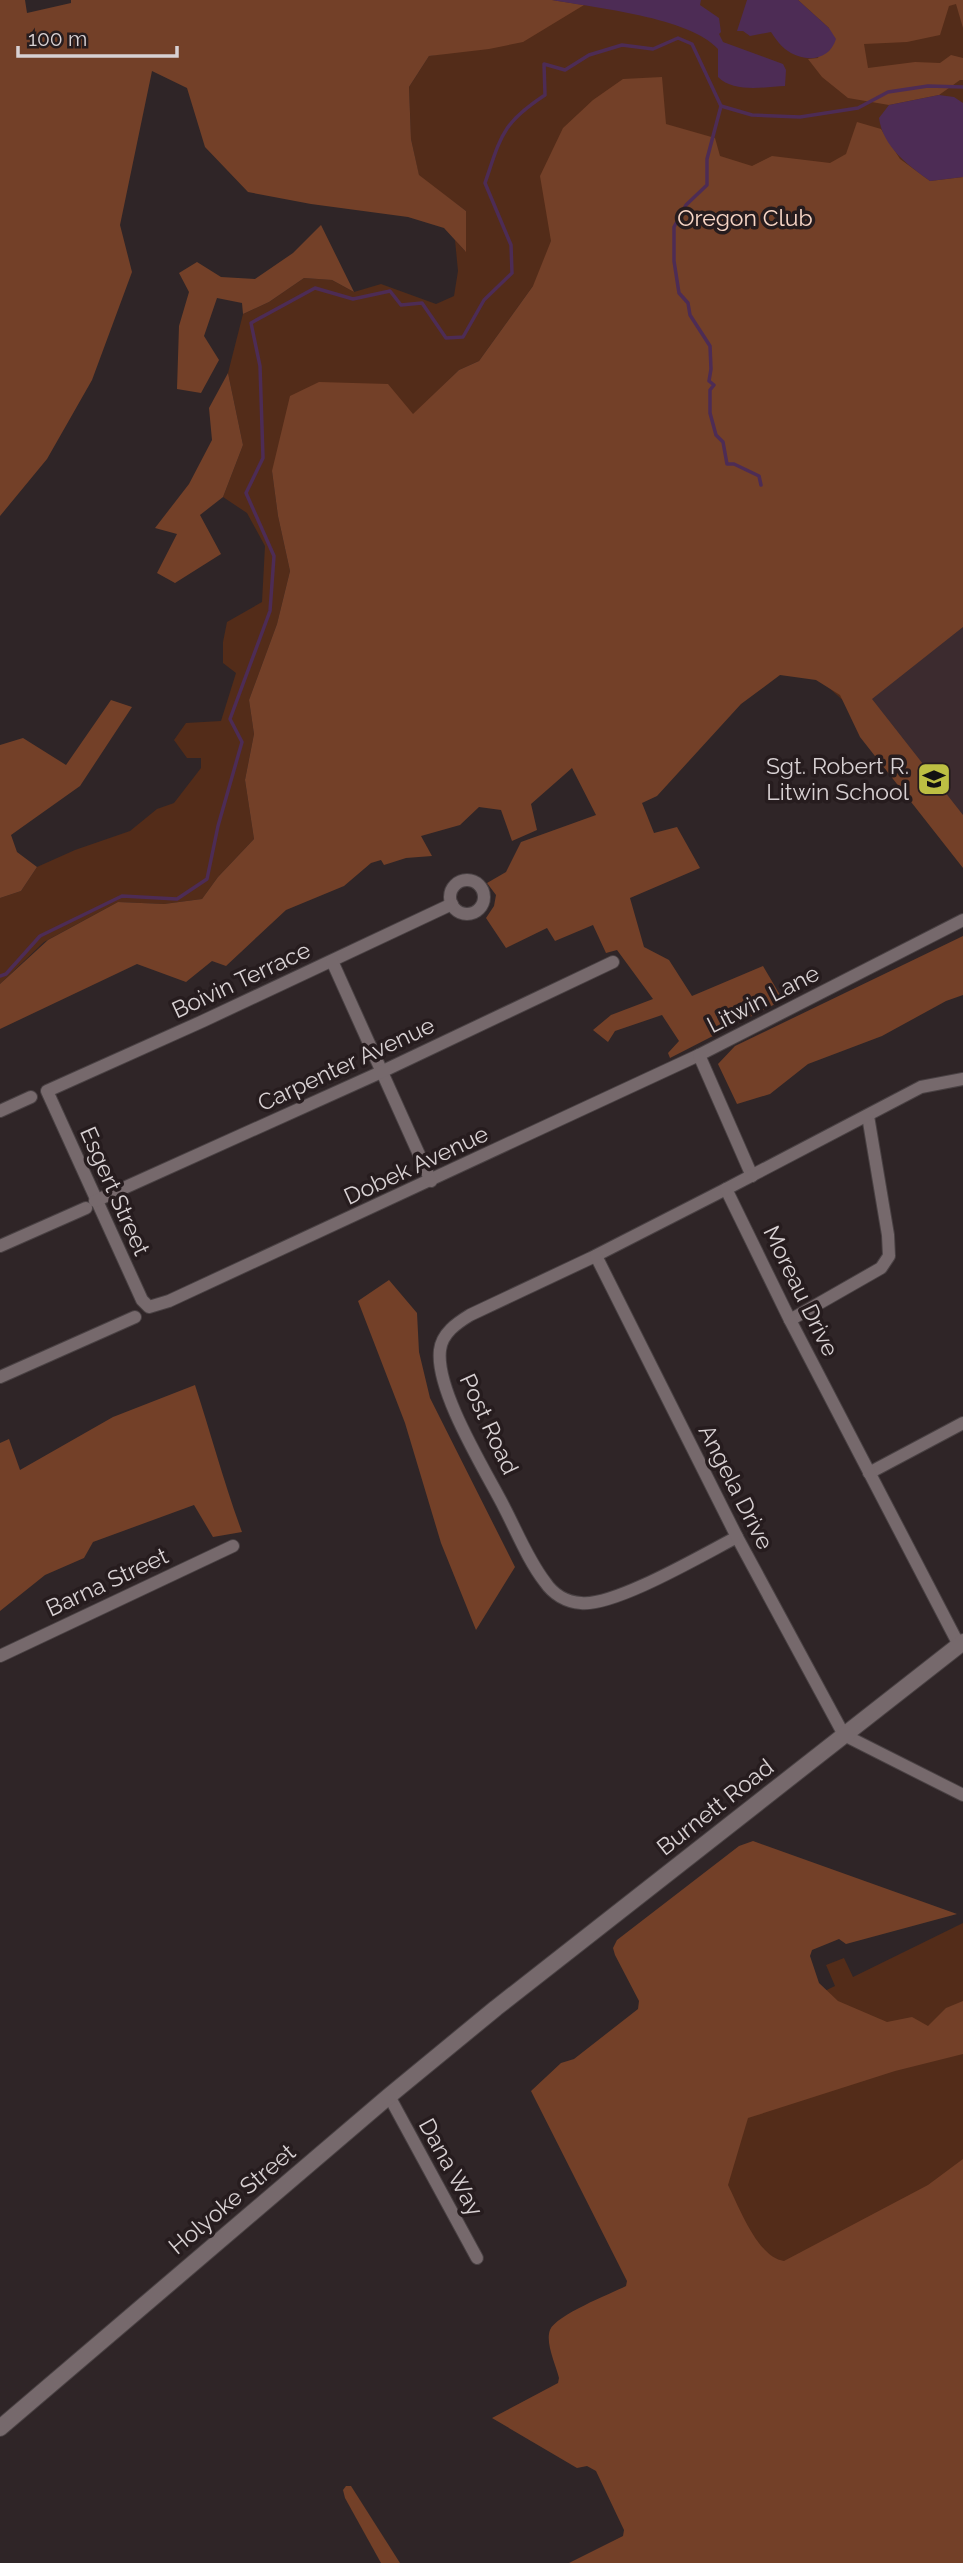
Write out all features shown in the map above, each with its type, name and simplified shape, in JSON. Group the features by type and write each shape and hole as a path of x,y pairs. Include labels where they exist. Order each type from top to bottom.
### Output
{"main road":[{"name":"Burnett Road","path":"496,2008 961,1643"},
{"name":"Holyoke Street","path":"0,2428 389,2095 496,2008"}],"street":[{"name":"Boivin Terrace","path":"47,1091 452,904"},
{"name":"Litwin Lane","path":"752,1176 699,1055 963,920"},
{"path":"332,961 431,1181"},
{"name":"Carpenter Avenue","path":"0,1245 382,1072 613,962"},
{"name":"Dobek Avenue","path":"149,1307 169,1301 431,1181 699,1055"},
{"path":"726,1189 922,1087 963,1079"},
{"name":"Esgert Street","path":"47,1091 91,1204 142,1300 149,1307"},
{"path":"0,1111 31,1097"},
{"path":"790,1320 881,1268 889,1256 888,1235 868,1116"},
{"name":"Moreau Drive","path":"726,1189 869,1474 961,1643"},
{"name":"Post Road","path":"726,1189 596,1256 470,1315 445,1336 440,1347 441,1366 454,1409 544,1582 557,1594 570,1601 591,1603 615,1597 737,1537"},
{"name":"Angela Drive","path":"596,1256 737,1537 844,1735"},
{"path":"0,1377 135,1317"},
{"path":"869,1474 963,1423"},
{"name":"Barna Street","path":"0,1656 233,1546"},
{"path":"844,1735 963,1795"},
{"name":"Dana Way","path":"389,2095 477,2259"}],"shaded area":[{"path":"552,0 701,0 700,5 719,18 719,34 723,42 783,64 786,70 785,86 750,88 725,82 718,77 718,49 686,29 640,15"},
{"path":"747,0 798,0 829,28 836,39 833,47 822,56 800,57 785,49 771,32 750,36 743,31 737,31"},
{"path":"939,95 954,97 963,103 963,177 930,181 905,162 891,146 881,128 879,118 889,105"},
{"name":"Sgt. Robert R. Litwin School","path":"963,615 963,854 847,704"}],"green space":[{"path":"0,0 25,0 27,13 71,3 71,0 552,0 584,5 523,42 429,56 409,87 411,139 419,175 466,211 466,252 444,228 408,217 311,204 248,192 205,147 187,88 152,71 120,225 132,272 92,380 47,459 0,516"},
{"name":"Oregon Club","path":"419,0 963,0 963,615 847,704 787,650 533,286 479,361 459,370 413,415 272,471 290,571 277,624 249,700 254,734 245,780 254,839 218,877 202,899 164,904 118,902 44,942 0,984 0,898 21,891 37,867 75,850 130,831 157,809 174,803 201,768 201,758 187,758 174,740 186,723 221,721 236,673 223,663 227,622 262,602 265,546 247,513 223,497 243,445 228,373 243,314 269,302 304,278 332,280 354,292 381,284 436,304 454,296 458,271 455,240 465,251 466,211 419,176 411,139 409,87 429,56 441,54"},
{"path":"798,0 963,0 963,28 956,4 949,6 940,35 907,42 864,44 868,68 915,62 940,63 951,55 963,58 963,80 939,95 889,105 848,98 822,77 808,59 818,58 829,28"},
{"path":"662,77 666,124 715,138 720,156 752,166 772,156 830,163 846,154 857,122 881,129 900,159 930,181 963,177 963,627 872,699 963,815 963,868 860,737 840,695 816,680 780,675 741,704 657,796 642,803 654,833 677,827 700,868 630,898 644,947 669,960 692,996 763,966 783,1000 670,1058 668,1053 679,1041 662,1015 615,1031 608,1042 593,1030 611,1015 653,999 617,950 606,953 593,925 555,941 547,928 506,948 486,918 494,906 496,895 487,883 506,872 521,842 596,815 572,768 531,804 537,830 512,841 501,810 479,807 460,825 421,836 432,856 406,858 384,865 381,860 371,863 344,886 286,910 226,966 212,961 186,982 137,964 0,1029 0,984 48,940 118,902 164,904 202,899 218,877 254,839 245,780 254,734 249,700 277,624 290,571 272,471 290,396 319,382 388,384 413,414 459,370 479,361 533,286 551,241 540,176 563,128 593,100 623,79"},
{"path":"321,225 354,292 332,280 304,278 269,302 243,314 242,303 217,298 204,336 219,360 201,393 177,389 179,326 189,292 179,273 197,262 221,277 255,279 293,253"},
{"path":"228,373 243,445 223,497 200,515 221,554 175,583 157,573 177,534 155,528 189,484 212,440 209,408"},
{"path":"111,700 132,707 80,786 11,835 17,852 37,867 21,891 0,898 0,745 23,738 66,765"},
{"path":"963,936 963,995 946,1001 882,1036 808,1064 770,1094 737,1104 718,1064 735,1046"},
{"path":"389,1280 417,1313 419,1352 430,1398 515,1567 476,1630 441,1543 405,1423 358,1301"},
{"path":"195,1385 242,1532 213,1537 194,1505 93,1542 84,1558 45,1575 0,1611 0,1443 9,1439 20,1470 113,1417"},
{"path":"753,1841 957,1914 846,1944 839,1939 812,1950 810,1956 819,1983 838,2001 887,2022 912,2017 928,2026 946,2008 963,2001 963,2054 895,2071 748,2118 728,2185 758,2241 775,2258 784,2261 928,2185 963,2159 963,2563 569,2563 623,2536 624,2530 596,2471 587,2466 577,2468 492,2418 558,2383 549,2341 550,2330 554,2324 572,2312 626,2286 627,2281 531,2091 561,2063 574,2059 638,2009 639,2001 615,1955 613,1948 617,1940 739,1846"},
{"path":"963,1923 963,2563 682,2129 796,2005 835,1986 826,1965 844,1958 853,1977"},
{"path":"346,2486 351,2486 400,2563 381,2563 345,2498 343,2490"}],"waterway":[{"path":"0,976 6,974 40,936 122,896 177,899 207,879 218,826 242,742 230,719 270,611 274,556 246,493 263,458 260,366 251,323 315,288 353,299 390,291 401,305 422,303 446,338 463,337 484,300 512,273 511,245 485,183 495,153 511,123 545,95 544,64 565,70 589,55 622,45 653,49 678,38 692,44 721,106 752,115 800,117 858,108 888,92 928,86 963,87"},
{"path":"721,106 707,159 707,185 686,205 674,227 674,261 679,293 688,303 690,315 710,346 709,381 714,385 710,390 710,413 716,435 723,442 727,464 734,464 759,476 761,485"}],"place":[{"name":"Sgt. Robert R. Litwin School","path":"934,779"}]}
